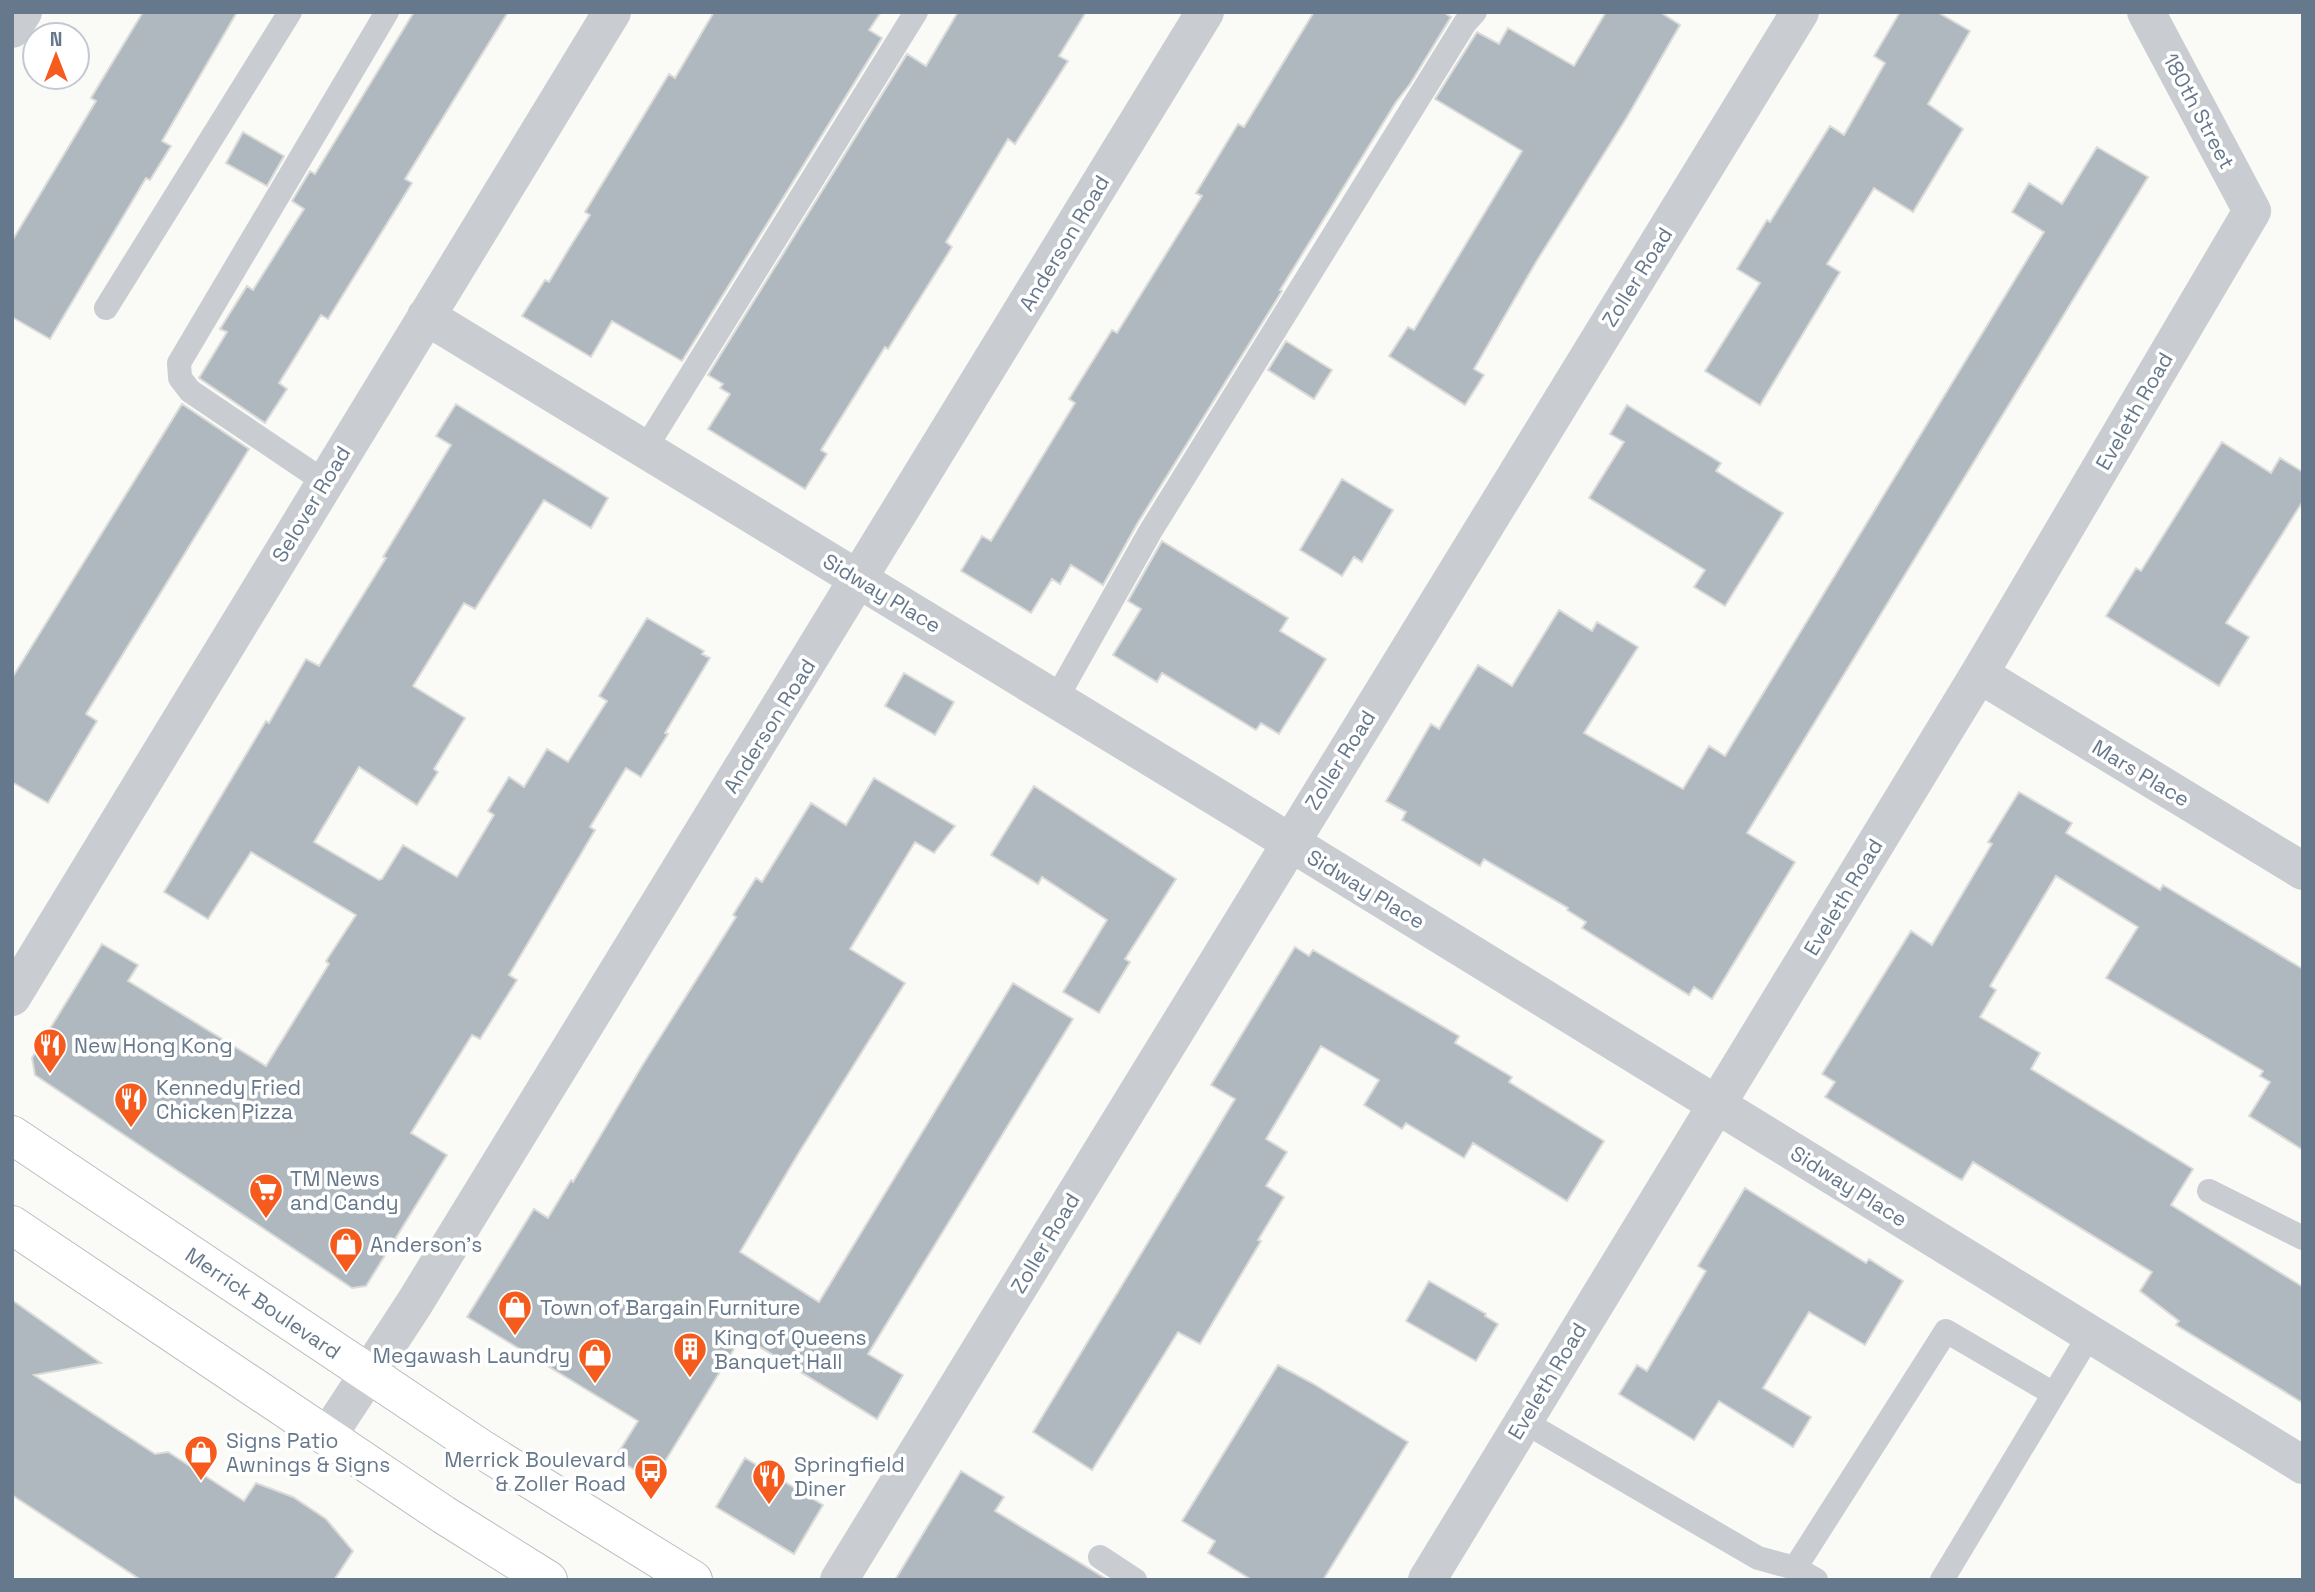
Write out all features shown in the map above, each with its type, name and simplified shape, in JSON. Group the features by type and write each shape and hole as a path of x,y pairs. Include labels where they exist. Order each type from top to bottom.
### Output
{"main road":[{"name":"Merrick Boulevard","path":"12,1135 483,1450 693,1580"},
{"path":"12,1225 443,1515 548,1580"}],"street":[{"path":"12,29 23,12"},
{"name":"Selover Road","path":"12,997 612,12"},
{"name":"Anderson Road","path":"327,1437 422,1292 1205,12"},
{"name":"Zoller Road","path":"839,1580 1800,12"},
{"name":"180th Street","path":"2146,12 2252,211"},
{"name":"Eveleth Road","path":"1427,1580 1979,674 2252,211"},
{"name":"Sidway Place","path":"426,316 1290,842 2303,1465"},
{"name":"Mars Place","path":"1979,674 2303,871"}],"lane":[{"path":"106,307 290,12"},
{"path":"325,482 190,391 180,378 179,363 387,12"},
{"path":"645,449 916,12"},
{"path":"1056,699 1150,532 1465,23 1475,12"},
{"path":"2209,1191 2303,1238"},
{"path":"1522,1421 1758,1558 1805,1574 1947,1331 2054,1394"},
{"path":"1942,1580 2090,1334"},
{"path":"1100,1557 1135,1580"}],"building":[{"path":"143,12 237,12 162,141 171,146 150,180 146,178 50,339 12,317 12,241 96,101 91,98"},
{"path":"414,12 508,12 405,179 412,183 328,319 321,315 279,383 287,389 265,423 199,378 227,332 220,329 247,286 253,290 304,209 292,201 310,171 315,174"},
{"path":"714,12 881,12 869,30 882,38 682,361 612,321 591,357 522,316 545,280 549,282 590,215 585,212 669,74 675,78"},
{"path":"958,12 1086,12 1059,56 1068,61 1015,144 1008,139 946,242 952,247 821,450 827,454 805,489 708,429 730,394 720,388 723,384 708,375 907,54 926,66"},
{"path":"1314,12 1443,12 1451,17 1280,290 1282,291 1137,524 1103,585 1071,565 1060,584 1052,579 1031,613 961,571 982,536 991,541 1075,403 1069,399 1112,330 1117,333 1202,196 1196,193 1238,124 1244,127"},
{"path":"1606,12 1660,12 1680,25 1474,369 1484,375 1465,405 1389,356 1408,327 1414,330 1522,151 1435,99 1477,32 1499,44 1508,28 1574,66"},
{"path":"1900,12 1937,12 1970,31 1928,104 1963,129 1913,212 1874,188 1827,264 1840,272 1760,405 1705,371 1760,283 1737,269 1830,126 1844,135 1885,63 1874,56"},
{"path":"243,132 284,156 267,186 226,163"},
{"path":"2097,147 2148,177 1747,833 1795,862 1712,999 1694,987 1689,995 1582,928 1586,922 1567,910 1568,908 1484,859 1480,866 1402,820 1406,812 1386,801 1431,724 1439,729 1478,665 1512,686 1559,610 1592,631 1597,622 1638,647 1584,733 1683,789 1709,746 1725,756 2044,232 2012,212 2029,183 2062,204"},
{"path":"1286,341 1332,370 1314,399 1268,370"},
{"path":"182,404 249,449 86,714 97,721 48,803 12,782 12,678"},
{"path":"456,404 608,498 591,528 544,500 475,609 464,603 413,686 465,718 434,769 438,772 417,805 359,767 314,842 379,880 403,845 457,877 494,815 488,811 509,777 524,787 547,749 568,762 607,701 599,696 647,618 704,651 702,654 710,658 641,777 626,768 590,827 595,830 509,975 517,980 480,1039 472,1035 411,1133 447,1155 366,1286 352,1288 35,1075 32,1058 102,944 138,965 128,981 266,1066 329,964 326,961 356,915 251,852 208,919 164,892 306,659 319,666 386,558 383,557 451,445 436,436"},
{"path":"1627,405 1721,463 1716,471 1783,513 1725,606 1694,587 1705,570 1589,498 1624,442 1610,434"},
{"path":"2222,442 2271,473 2280,458 2303,472 2303,501 2226,623 2249,637 2219,686 2106,616 2136,568 2141,571"},
{"path":"1342,479 1393,510 1362,562 1354,557 1342,576 1300,550"},
{"path":"1162,541 1288,618 1280,631 1326,659 1279,734 1261,723 1256,730 1162,673 1157,682 1113,655 1141,609 1128,601"},
{"path":"904,673 954,702 935,735 885,706"},
{"path":"874,778 955,826 934,853 915,842 850,949 905,983 740,1252 819,1302 1013,983 1073,1019 868,1354 903,1375 877,1419 742,1336 653,1481 615,1458 638,1421 467,1317 534,1209 548,1218 571,1180 573,1182 736,917 733,915 756,878 762,882 811,803 846,825"},
{"path":"1034,786 1176,879 1125,959 1130,962 1099,1013 1063,992 1107,920 1042,877 1038,884 991,855"},
{"path":"2019,792 2072,823 2066,833 2160,890 2163,885 2303,969 2303,1150 2249,1116 2270,1082 2260,1076 2263,1071 2106,978 2138,927 2056,876 1990,986 1996,990 1980,1017 2040,1053 2031,1069 2193,1169 2171,1205 2303,1287 2303,1403 2176,1325 2179,1321 2140,1291 2152,1272 1973,1162 1962,1180 1825,1097 1835,1082 1822,1074 1911,931 1932,945 1992,844 1988,842"},
{"path":"1295,947 1309,956 1313,950 1459,1036 1455,1043 1512,1077 1509,1082 1604,1141 1567,1201 1473,1143 1464,1158 1406,1123 1402,1129 1364,1105 1379,1080 1321,1046 1266,1139 1287,1152 1266,1186 1284,1197 1258,1240 1261,1241 1200,1344 1178,1332 1092,1470 1033,1432 1235,1099 1211,1085"},
{"path":"1745,1188 1866,1263 1869,1259 1903,1281 1865,1345 1809,1312 1763,1388 1811,1417 1793,1447 1719,1401 1694,1440 1619,1394 1637,1365 1647,1371 1706,1271 1698,1266"},
{"path":"1429,1281 1486,1314 1485,1316 1498,1324 1476,1361 1406,1321"},
{"path":"12,1300 101,1363 34,1375 155,1454 168,1452 244,1501 256,1483 293,1497 326,1519 353,1551 334,1580 141,1580 12,1495"},
{"path":"1278,1365 1408,1442 1323,1580 1252,1580 1208,1553 1215,1541 1182,1521"},
{"name":"Springfield Diner","path":"745,1458 823,1505 794,1554 716,1507"},
{"path":"961,1471 1004,1497 995,1511 1108,1580 895,1580"}],"place":[{"name":"New Hong Kong","path":"50,1075"},
{"name":"Kennedy Fried Chicken Pizza","path":"131,1129"},
{"name":"TM News and Candy","path":"266,1220"},
{"name":"Anderson's","path":"346,1274"},
{"name":"Town of Bargain Furniture","path":"515,1337"},
{"name":"King of Queens Banquet Hall","path":"690,1379"},
{"name":"Megawash Laundry","path":"595,1385"},
{"name":"Signs Patio Awnings & Signs","path":"201,1482"},
{"name":"Merrick Boulevard & Zoller Road","path":"651,1501"},
{"name":"Springfield Diner","path":"769,1506"}]}
